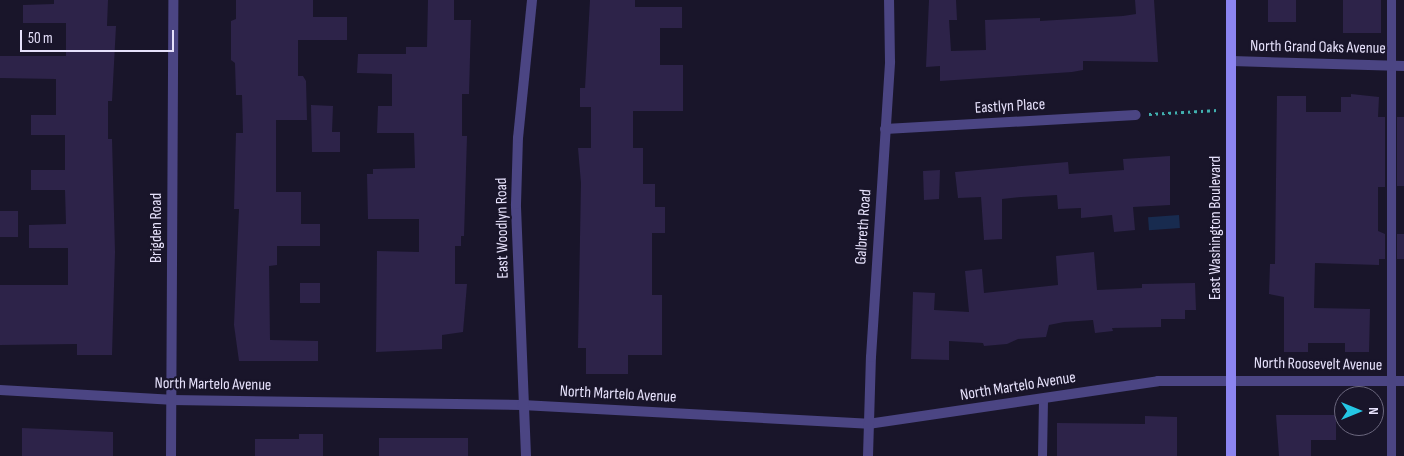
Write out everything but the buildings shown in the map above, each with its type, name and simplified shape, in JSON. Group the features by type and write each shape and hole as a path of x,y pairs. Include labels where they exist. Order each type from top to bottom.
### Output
{"main road":[{"name":"East Washington Boulevard","path":"1231,0 1231,456"}],"street":[{"name":"Brigden Road","path":"171,456 172,0"},
{"name":"East Woodlyn Road","path":"526,456 522,405 516,204 518,138 532,0"},
{"name":"Galbreth Road","path":"868,456 868,424 890,62 889,0"},
{"name":"North Grand Oaks Avenue","path":"1232,61 1404,66"},
{"name":"Eastlyn Place","path":"885,129 1136,115"},
{"name":"North Martelo Avenue","path":"0,390 171,400 522,405 868,424 1158,381 1231,379"},
{"name":"North Roosevelt Avenue","path":"1231,379 1404,381"}],"lane":[{"path":"1391,0 1391,456"},
{"path":"1042,399 1042,456"}],"path":[{"path":"1136,115 1231,110"}],"water":[{"path":"1179,215 1180,228 1149,230 1148,217"}]}
